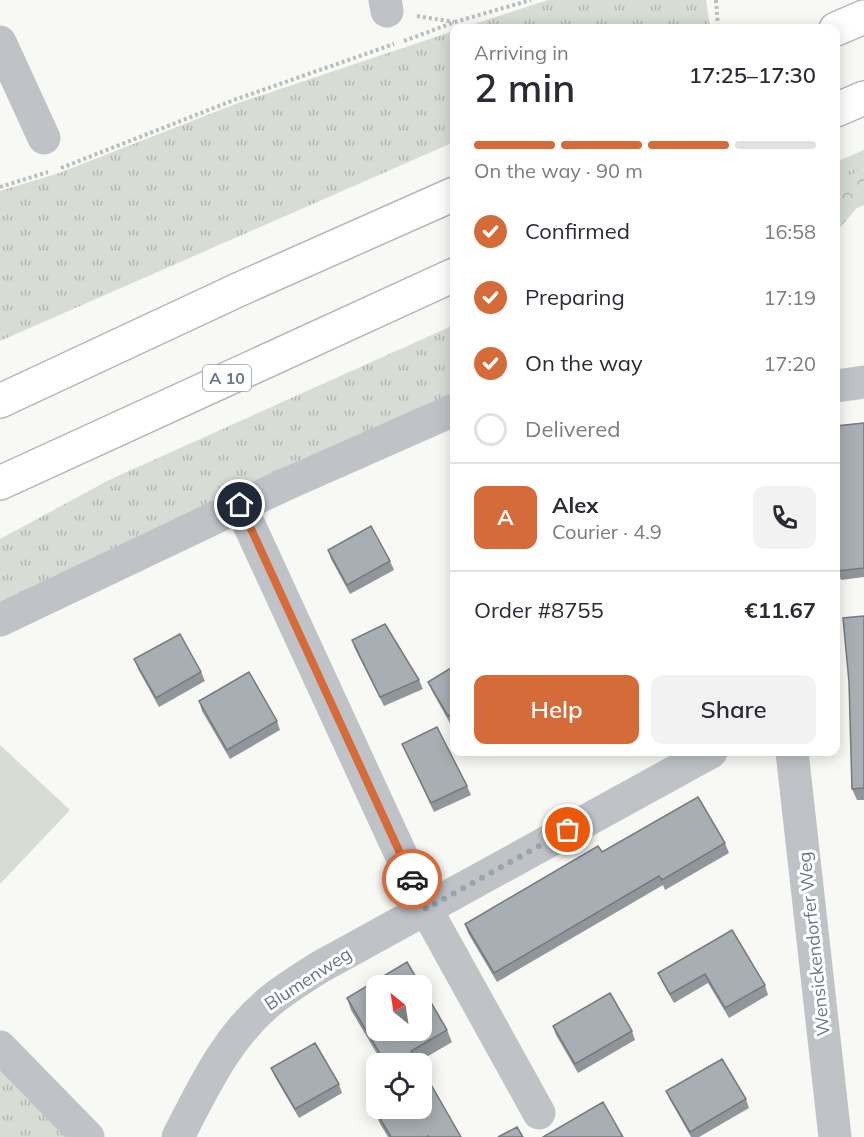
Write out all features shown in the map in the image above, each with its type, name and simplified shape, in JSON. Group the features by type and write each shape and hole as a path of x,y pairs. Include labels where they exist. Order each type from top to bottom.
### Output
{"highway":[{"path":"840,27 864,17"},
{"path":"840,108 864,98"},
{"path":"0,401 240,289 450,196"},
{"name":"A 10","path":"0,483 450,277"}],"street":[{"path":"0,42 44,138"},
{"path":"840,385 864,382"},
{"path":"0,620 240,505 450,412"},
{"path":"240,505 426,909 539,1113"},
{"name":"Blumenweg","path":"178,1137 213,1069 238,1034 281,993 320,968 704,756"},
{"name":"Wensickendorfer Weg","path":"792,756 835,1137"},
{"path":"0,1047 88,1137"}],"path":[{"path":"0,187 57,169 234,100 455,22 531,0"},
{"path":"716,0 718,24"}],"green space":[{"path":"548,0 706,0 709,24 474,24"},
{"path":"450,32 450,144 0,341 0,191 59,173 238,103"},
{"path":"864,150 864,169 840,180 840,160"},
{"path":"864,169 864,205 857,208 840,227 840,180"},
{"path":"450,327 450,417 0,625 0,539 109,480"},
{"path":"0,745 70,810 0,884"},
{"path":"0,1041 96,1137 0,1137"}],"building":[{"path":"864,423 864,568 840,571 840,426"},
{"path":"371,526 390,561 347,585 328,550"},
{"path":"864,616 864,788 852,789 849,682 843,618"},
{"path":"385,624 419,680 380,697 352,640"},
{"path":"180,634 201,672 156,698 134,659"},
{"path":"450,668 450,715 448,716 428,682"},
{"path":"249,672 277,721 227,750 199,701"},
{"path":"437,727 467,786 431,803 402,744"},
{"path":"698,797 725,843 662,880 659,876 494,973 465,924 598,846 602,852"},
{"path":"732,930 765,985 725,1008 705,974 670,994 658,973"},
{"path":"407,962 415,975 385,975"},
{"path":"366,987 366,1030 347,998"},
{"path":"610,993 632,1031 575,1064 553,1026"},
{"path":"432,1004 447,1030 432,1039"},
{"path":"372,1041 428,1041 411,1051 412,1053 380,1053"},
{"path":"315,1043 339,1084 295,1109 271,1068"},
{"path":"722,1059 746,1099 690,1132 666,1091"},
{"path":"432,1086 461,1137 428,1136 391,1137 380,1119 432,1119"},
{"path":"603,1102 623,1137 543,1137"},
{"path":"517,1127 523,1137 498,1137"}],"way so far":[{"path":"412,879 426,909 568,830"}],"route":[{"path":"240,505 412,879"}]}
